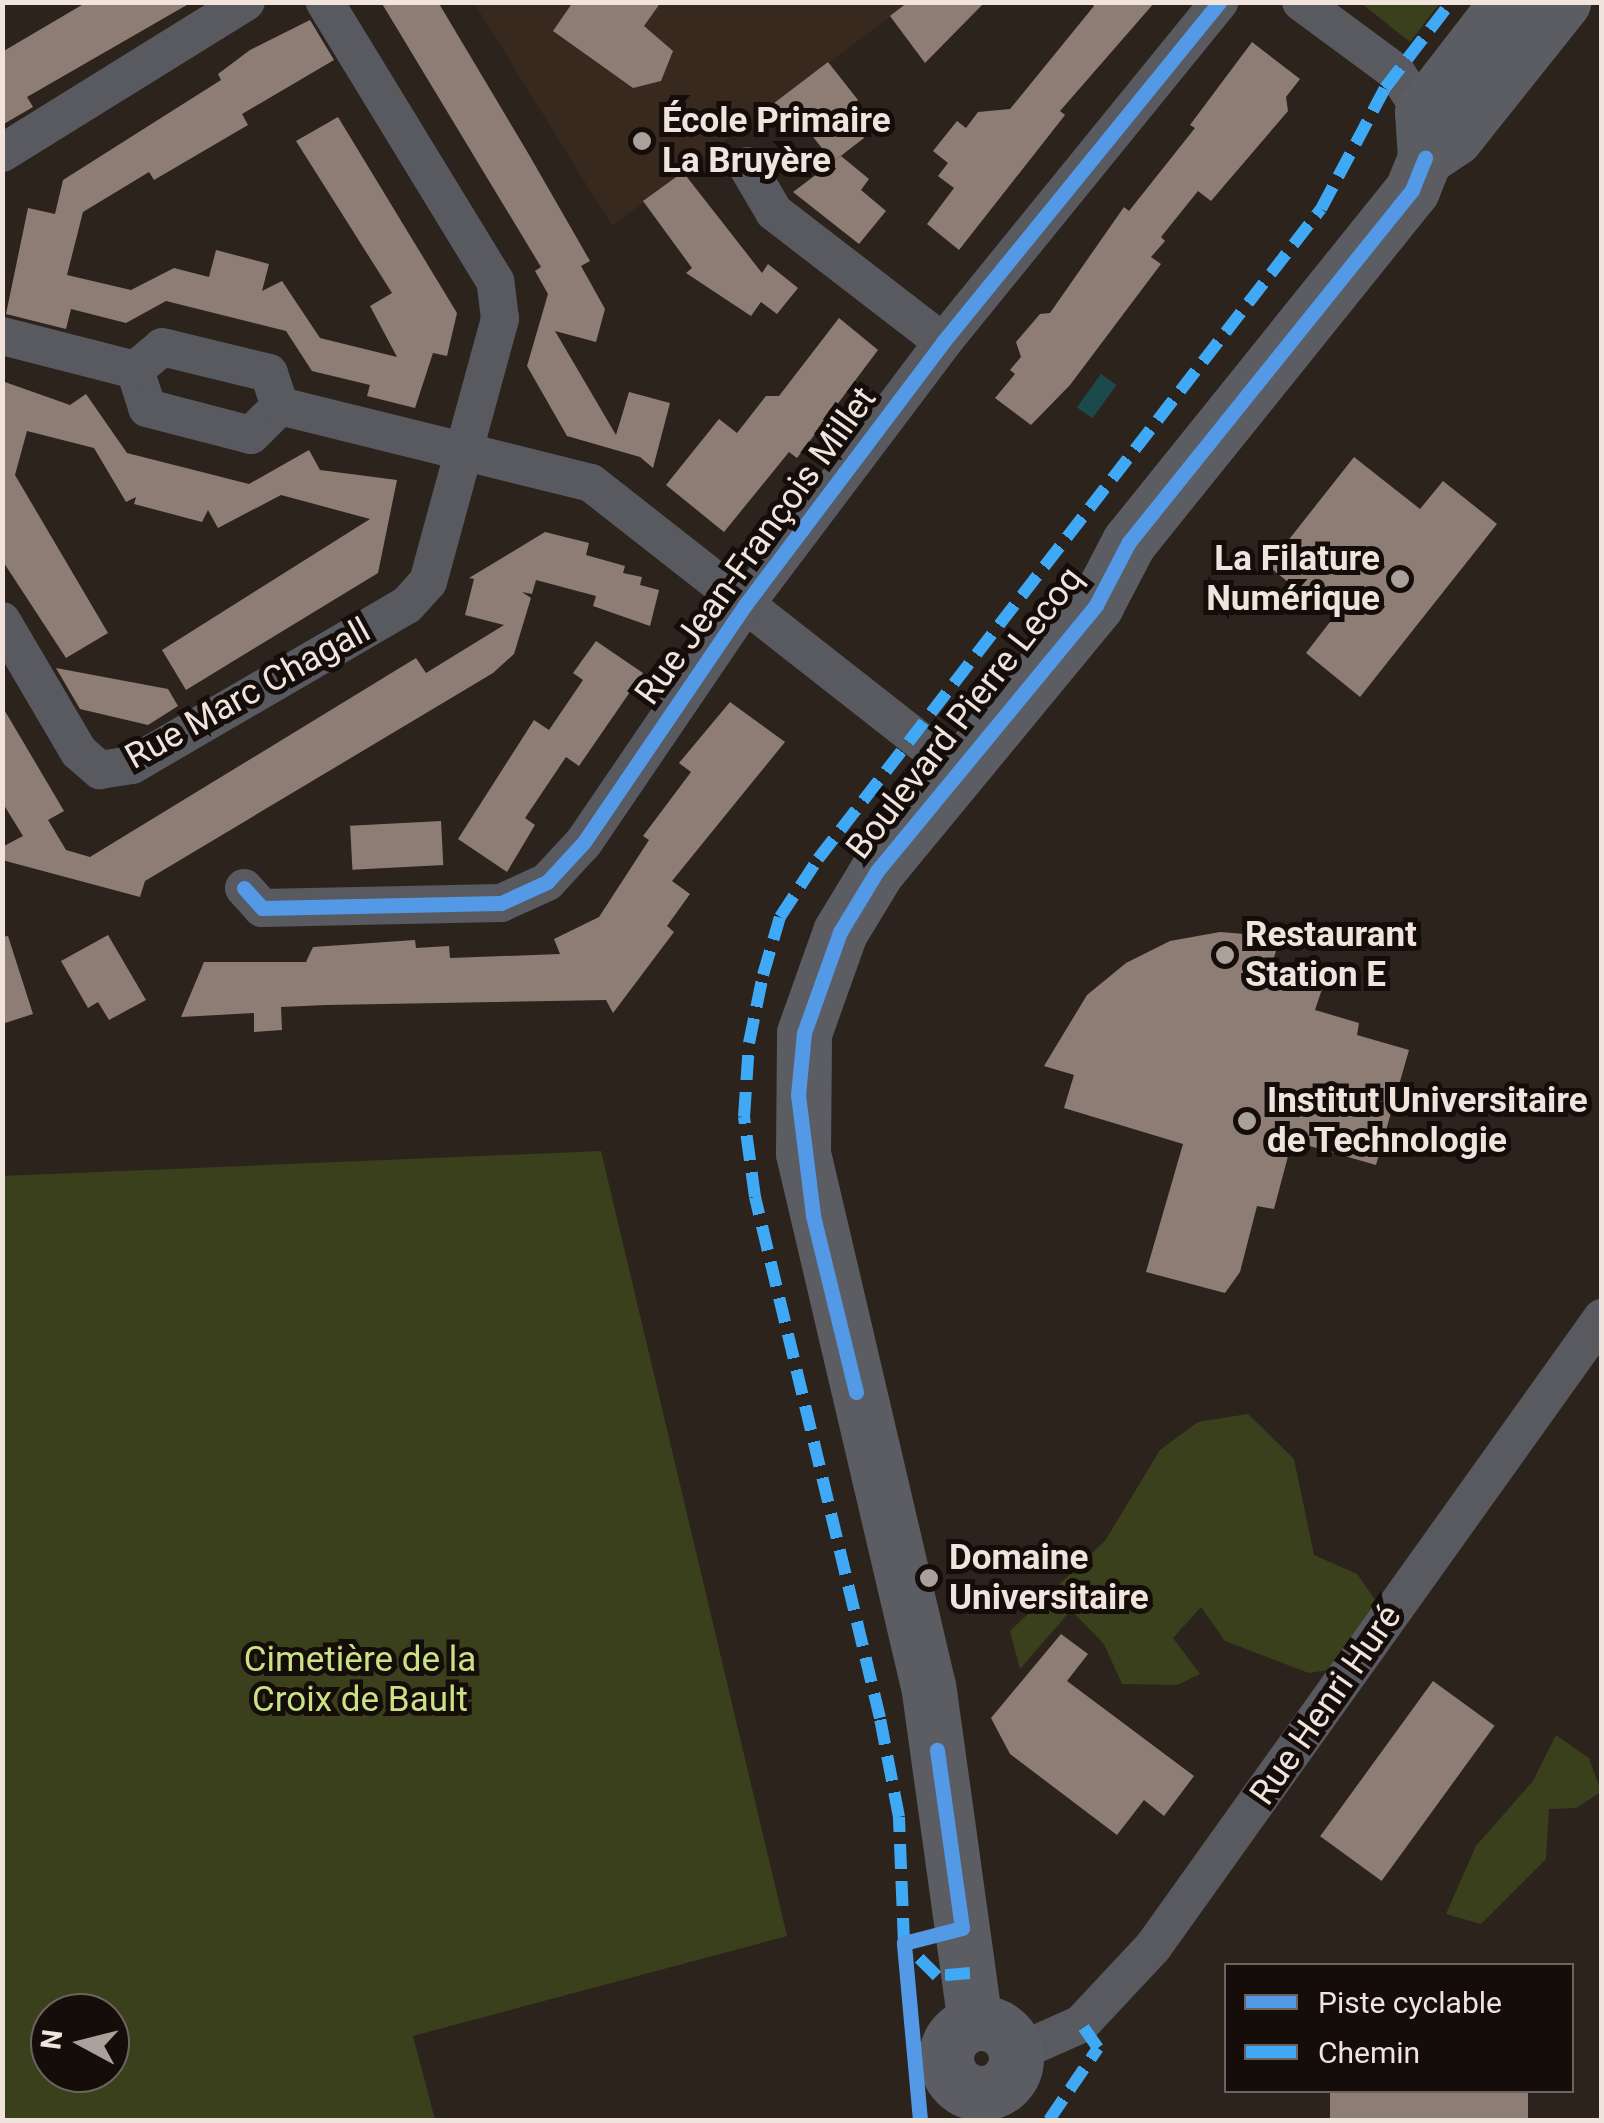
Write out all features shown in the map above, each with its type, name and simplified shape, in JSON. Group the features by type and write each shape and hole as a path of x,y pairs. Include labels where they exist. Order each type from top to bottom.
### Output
{"street":[{"path":"2,153 246,2"},
{"name":"Rue Marc Chagall","path":"2,621 79,752 100,770 132,766 407,604 428,582 500,319 496,281 324,2"},
{"name":"Rue Jean-François Millet","path":"244,888 262,908 502,903 547,882 584,842 745,605 943,342 1219,2"},
{"path":"1301,2 1396,72 1423,135"},
{"name":"Boulevard Pierre Lecoq","path":"991,2072 928,1686 814,1215 798,1096 804,1033 840,932 877,871 1096,605 1129,542 1412,190 1423,135 1506,2"},
{"name":"Boulevard Pierre Lecoq","path":"1423,135 1454,138 1563,2"},
{"path":"747,166 774,212 943,342"},
{"path":"2,336 135,370"},
{"path":"135,370 162,346 269,373 280,406"},
{"path":"135,370 147,408 251,435 280,406"},
{"path":"280,406 590,483 938,755 954,776"},
{"name":"Rue Henri Huré","path":"991,2072 1081,2024 1153,1947 1602,1318"}],"shaded area":[{"name":"École Primaire La Bruyère","path":"474,3 908,3 612,226"}],"green space":[{"path":"1361,3 1440,3 1410,42"},
{"name":"Cimetière de la Croix de Bault","path":"601,1151 787,1936 413,2036 435,2120 3,2120 3,1176"},
{"path":"1248,1414 1294,1459 1314,1555 1357,1574 1380,1607 1334,1669 1309,1673 1225,1641 1201,1607 1173,1638 1200,1674 1177,1685 1122,1684 1104,1644 1071,1610 1020,1669 1010,1631 1105,1541 1160,1450 1198,1422"},
{"path":"1556,1735 1589,1758 1601,1792 1576,1808 1549,1809 1546,1859 1481,1924 1446,1914 1476,1846 1533,1781"}],"water":[{"path":"1101,374 1116,385 1092,418 1077,407"}],"building":[{"path":"87,2 192,2 27,97 33,107 2,125 2,52"},
{"path":"381,2 438,2 528,153 590,261 581,266 605,309 596,342 555,331 616,435 629,392 670,403 653,468 640,457 567,436 527,366 548,294 535,271 541,267"},
{"path":"573,2 661,2 644,26 673,51 661,81 633,88 553,31"},
{"path":"908,2 985,2 925,63 890,16"},
{"path":"1090,2 1155,2 1060,111 1065,115 959,250 927,224 954,188 938,176 948,163 933,151 957,121 966,128 978,112 1010,109 1094,6"},
{"path":"310,20 334,60 242,114 248,125 154,180 149,172 83,212 67,275 131,290 174,268 209,277 216,250 269,264 262,291 282,281 320,338 397,357 370,306 392,293 296,141 338,117 457,313 447,356 433,353 415,408 367,396 370,385 312,371 286,331 166,301 126,323 71,309 66,329 6,314 28,208 55,214 63,180 221,80 218,74 250,50"},
{"path":"1252,42 1300,79 1286,97 1288,111 1211,201 1198,191 1161,237 1165,241 1151,257 1161,264 1070,385 1031,425 995,398 1015,374 1010,370 1021,357 1016,342 1040,314 1050,313 1124,207 1129,211 1195,128 1190,125"},
{"path":"828,62 858,100 845,111 864,138 833,162 798,118 781,131 765,110"},
{"path":"841,156 869,179 861,190 886,211 859,244 793,192"},
{"path":"683,172 762,273 768,264 798,288 777,314 761,302 751,316 686,273 692,268 643,201"},
{"path":"839,318 878,350 797,458 789,452 724,532 666,485 719,419 737,433 766,396 779,396"},
{"path":"2,381 70,405 86,394 127,453 249,484 309,450 320,470 397,480 378,573 186,690 162,650 370,519 281,495 218,528 208,510 202,522 134,504 136,497 126,502 94,448 27,431 15,475 108,633 66,658 2,560"},
{"name":"La Filature Numérique","path":"1354,457 1420,509 1443,481 1497,524 1360,697 1306,653 1333,618 1268,566"},
{"path":"545,532 589,543 586,555 625,566 623,573 642,577 640,585 659,590 650,626 593,606 596,596 536,580 532,594 522,592 531,598 514,654 493,673 145,881 140,897 2,860 2,847 23,836 2,802 2,706 64,811 48,820 66,850 90,857 416,658 426,673 504,625 465,615 474,579 469,578"},
{"path":"596,641 643,673 579,766 566,757 525,818 535,825 507,872 458,839 534,720 549,730 583,680 573,673"},
{"path":"56,668 168,689 178,706 148,725 80,709"},
{"path":"730,702 785,742 672,881 690,894 667,926 674,932 613,1013 606,1000 281,1007 282,1030 254,1032 254,1013 181,1017 204,962 306,962 313,947 415,940 416,948 449,946 450,958 560,954 554,939 599,917 649,840 643,836 691,772 679,763"},
{"path":"441,821 443,865 352,870 350,826"},
{"name":"Institut Universitaire de Technologie","path":"1220,932 1280,937 1270,971 1322,989 1315,1010 1359,1023 1357,1035 1409,1050 1376,1165 1292,1141 1274,1209 1257,1206 1240,1272 1225,1293 1146,1272 1183,1144 1064,1108 1074,1075 1044,1066 1087,995 1126,963 1170,941"},
{"path":"108,935 146,1000 109,1020 98,1002 88,1008 61,961"},
{"path":"8,936 33,1014 2,1024 2,937"},
{"path":"1061,1634 1088,1654 1067,1681 1194,1776 1164,1816 1144,1800 1117,1835 1010,1754 991,1718"},
{"path":"1433,1681 1494,1726 1382,1881 1320,1836"},
{"path":"1330,2093 1528,2093 1528,2120 1330,2120"}],"marked path":[{"path":"970,1973 937,1976 904,1943 899,1817 880,1718 755,1197 744,1117 749,1043 763,975 780,917 818,859 1321,209 1385,88 1451,2"},
{"path":"1049,2120 1098,2048 1081,2024"}],"cycle path":[{"path":"244,888 262,908 501,903 547,882 584,842 745,605 943,342 1219,2"},
{"path":"856,1392 813,1215 798,1095 804,1033 840,932 877,871 1096,605 1129,542 1412,190 1425,158"},
{"path":"920,2120 904,1943 962,1928 937,1750"}],"place":[{"name":"École Primaire La Bruyère","path":"642,141"},
{"name":"La Filature Numérique","path":"1400,579"},
{"name":"Restaurant Station E","path":"1225,955"},
{"name":"Institut Universitaire de Technologie","path":"1247,1121"},
{"name":"Domaine Universitaire","path":"929,1578"}]}
